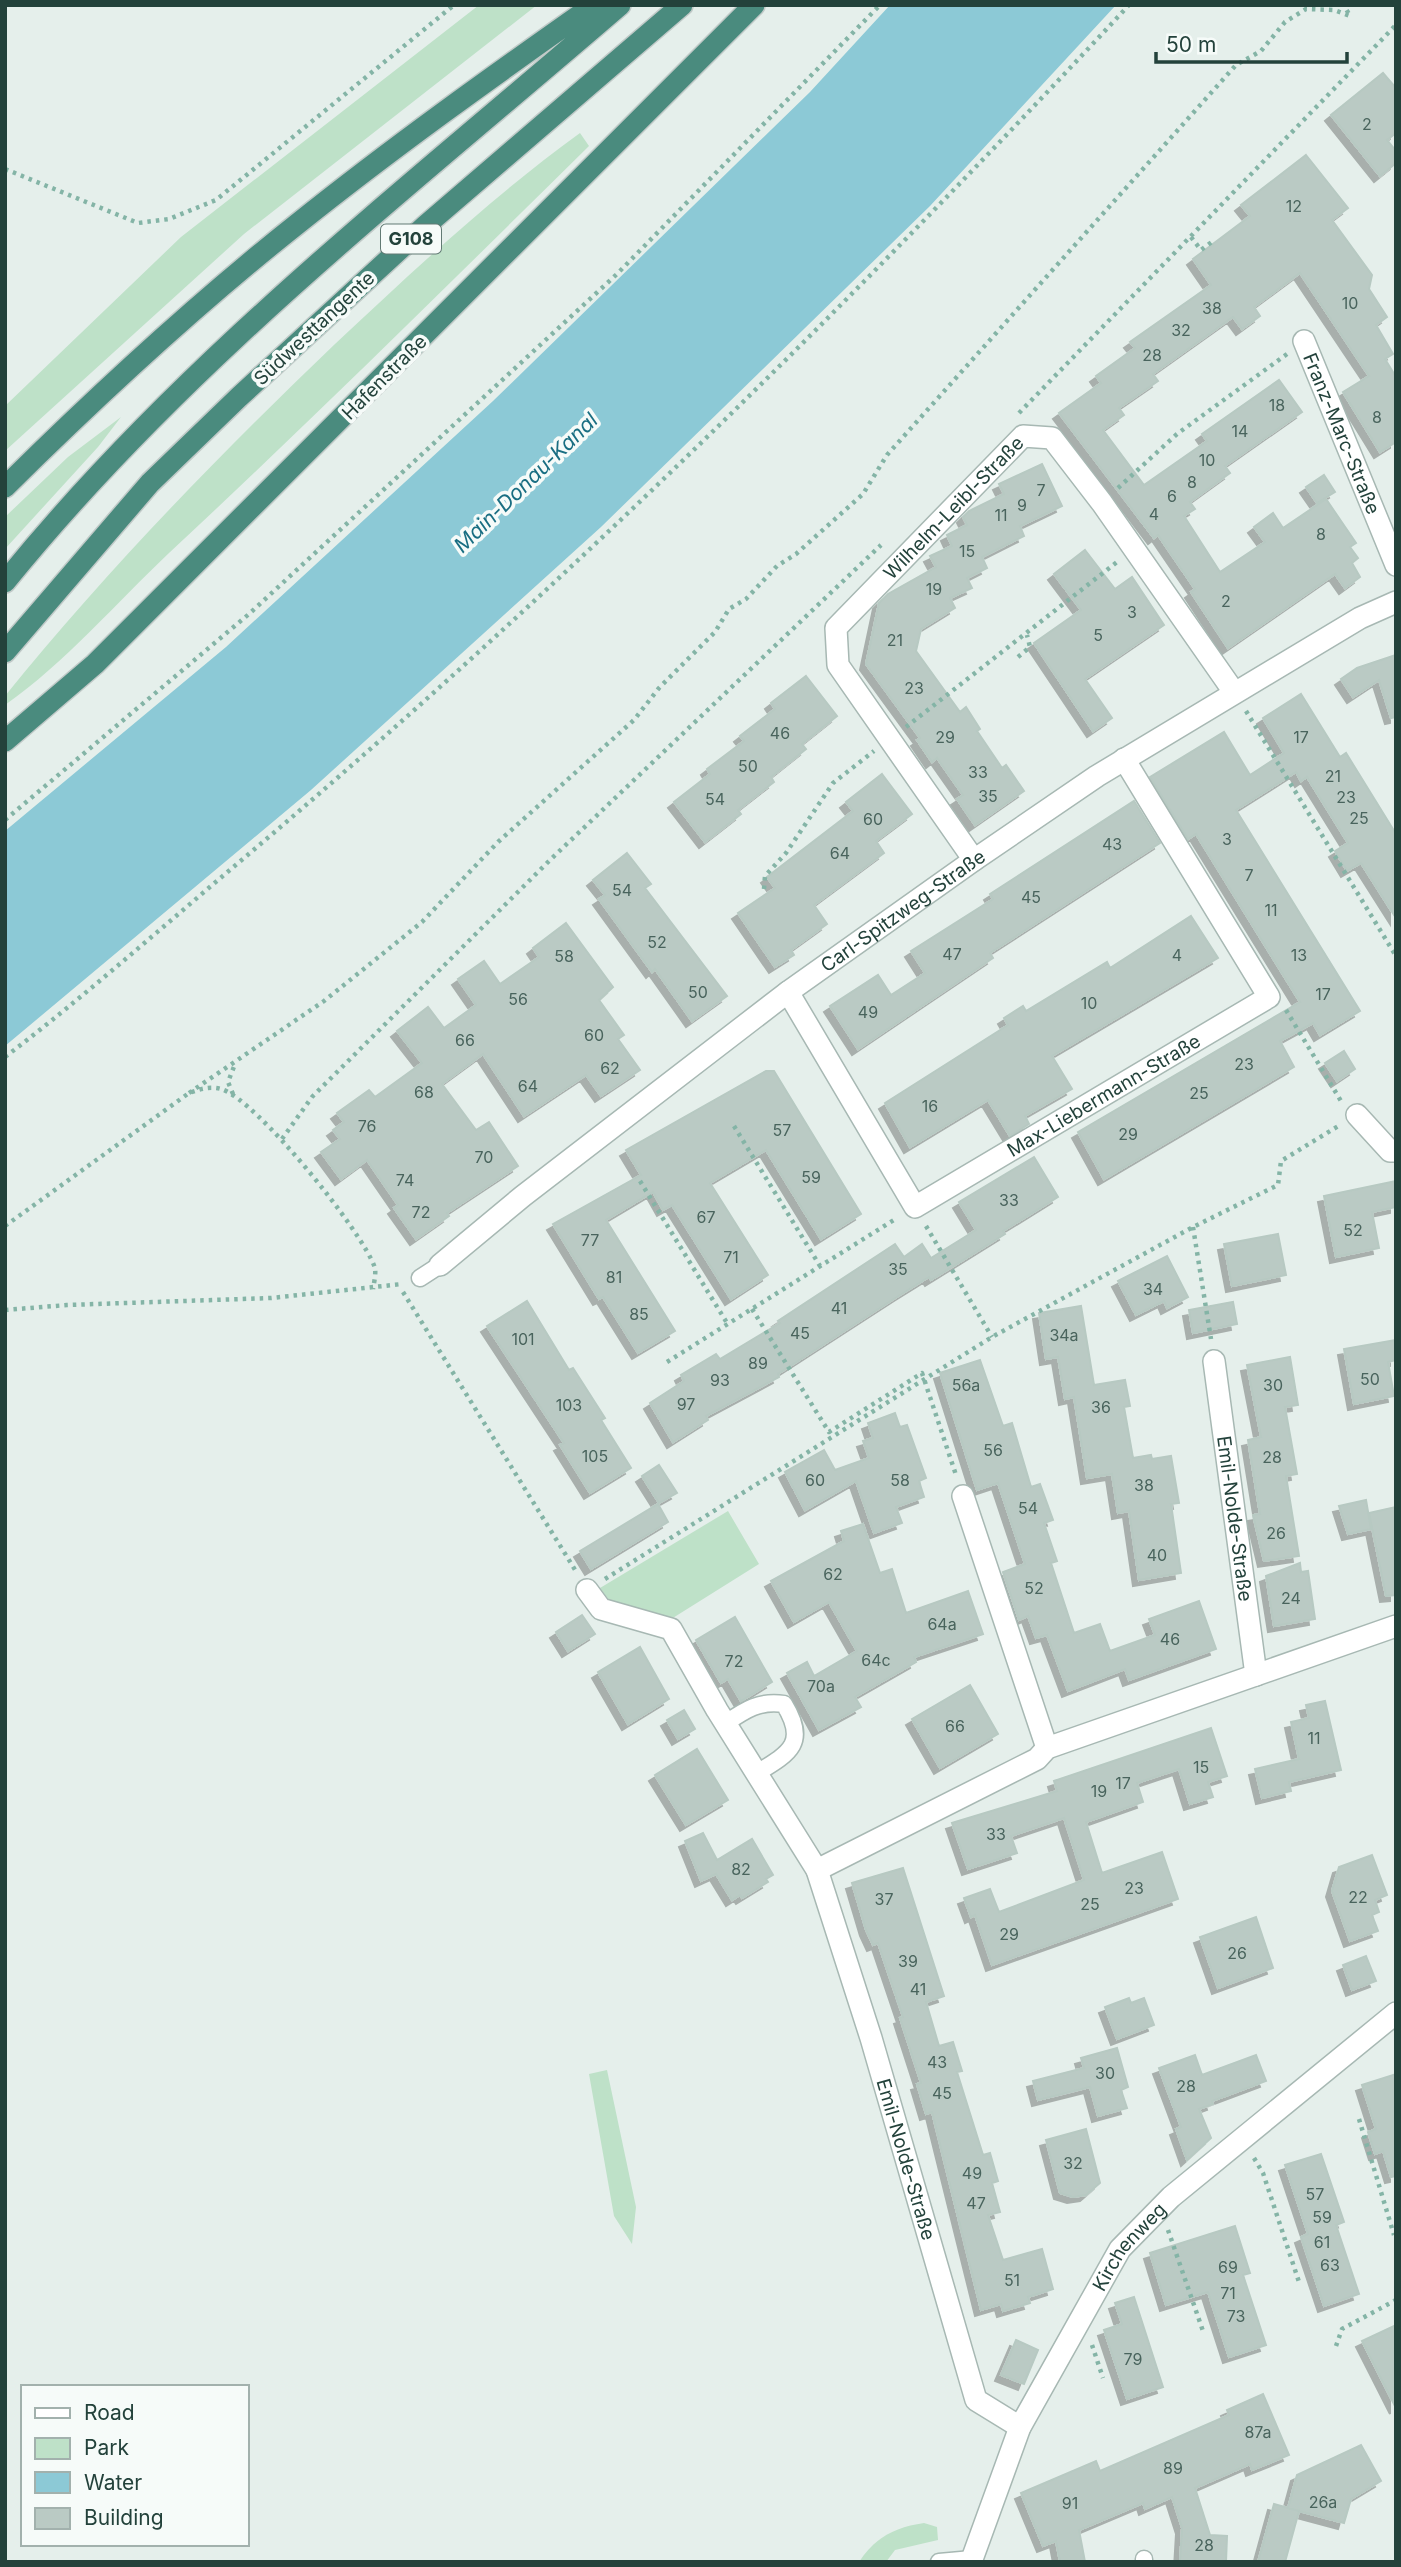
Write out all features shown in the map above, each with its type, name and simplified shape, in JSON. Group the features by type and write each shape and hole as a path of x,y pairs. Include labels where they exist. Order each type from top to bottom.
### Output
{"highway":[{"path":"5,487 93,400 295,225 483,83 594,5"},
{"name":"G108","path":"5,582 127,445 297,279 620,5"},
{"name":"Südwesttangente","path":"5,652 150,483 425,226 682,5"},
{"name":"Hafenstraße","path":"5,741 114,645 754,5"}],"street":[{"name":"Franz-Marc-Straße","path":"1304,341 1396,565"},
{"name":"Wilhelm-Leibl-Straße","path":"974,860 838,665 836,628 1023,436 1052,438 1102,503 1234,692"},
{"name":"Carl-Spitzweg-Straße","path":"440,1265 523,1196 788,992 974,860 1124,760 1234,692 1360,618 1396,602"},
{"path":"1124,760 1269,996"},
{"path":"788,992 915,1207"},
{"name":"Max-Liebermann-Straße","path":"915,1207 1269,996"},
{"path":"1357,1115 1390,1151 1396,1151"},
{"name":"Emil-Nolde-Straße","path":"1214,1361 1256,1675"},
{"path":"963,1496 1047,1748"},
{"name":"Emil-Nolde-Straße","path":"587,1590 601,1609 671,1629 817,1870 871,2038 975,2400 1020,2427"},
{"path":"817,1870 1037,1759 1047,1748 1396,1626"},
{"name":"Kirchenweg","path":"972,2560 1009,2476 1020,2427 1120,2249 1158,2210 1396,2013"}],"lane":[{"path":"420,1278 440,1265"},
{"path":"726,1723 756,1704 772,1702 783,1704 794,1720 796,1737 790,1752 757,1773"},
{"path":"939,2562 972,2560"}],"path":[{"path":"5,169 138,223 169,219 216,200 454,5"},
{"path":"5,820 249,614 617,274 880,5"},
{"path":"5,1057 341,776 643,502 962,184 1129,5"},
{"path":"5,1226 189,1093 324,1001 422,922 508,833 634,720 659,688 715,632 729,609 754,592 777,566 805,546 863,494 887,455 1236,65 1261,51 1285,22 1306,9 1334,10 1350,16 1345,7"},
{"path":"1013,419 1396,25"},
{"path":"1191,237 1200,250 1213,241"},
{"path":"1102,503 1177,434 1304,341"},
{"path":"282,1139 312,1097 522,888 882,544"},
{"path":"764,889 765,876 786,853 833,783 1135,550"},
{"path":"1018,657 1030,647 1027,635"},
{"path":"1234,692 1396,956"},
{"path":"1269,996 1280,1000 1348,1112 1357,1115"},
{"path":"236,1061 228,1082 236,1098"},
{"path":"189,1093 205,1088 222,1089 236,1098 293,1149 349,1226 375,1269 373,1289"},
{"path":"399,1285 587,1590 992,1336 1193,1227 1278,1185 1281,1161 1357,1115"},
{"path":"734,1126 820,1266"},
{"path":"640,1181 727,1324"},
{"path":"667,1362 915,1207 992,1336"},
{"path":"1193,1227 1214,1361"},
{"path":"5,1310 67,1305 271,1298 373,1289 420,1278"},
{"path":"752,1309 829,1432 922,1373 963,1496"},
{"path":"1359,2119 1394,2235"},
{"path":"1242,2139 1263,2173 1300,2285"},
{"path":"1158,2210 1173,2239 1204,2334"},
{"path":"1336,2346 1342,2329 1396,2300"}],"green space":[{"path":"479,5 537,5 244,234 5,451 5,406 181,237"},
{"path":"580,133 589,146 69,651 5,705 5,696 83,604 164,515 249,428 335,344 454,235 516,182"},
{"path":"121,417 98,447 5,549 5,517 68,457"},
{"path":"728,1511 759,1564 668,1621 612,1604 600,1588"},
{"path":"607,2070 636,2207 632,2244 614,2216 589,2074"},
{"path":"924,2523 937,2527 938,2540 895,2550 886,2562 859,2562 872,2546 887,2535 904,2527"}],"water":[{"name":"Main-Donau-Kanal","path":"890,5 1116,5 930,206 601,527 311,790 5,1046 5,831 226,647 493,401 810,92"}],"building":[{"path":"1383,73 1396,88 1396,133 1387,140 1396,151 1396,163 1380,176 1331,115"},
{"path":"1306,155 1348,208 1332,220 1372,275 1369,289 1387,317 1376,325 1393,354 1385,359 1396,377 1396,442 1380,452 1343,392 1369,376 1300,273 1254,307 1260,316 1242,329 1233,317 1153,374 1158,381 1119,408 1124,415 1103,430 1144,485 1207,441 1202,434 1279,380 1302,412 1225,466 1230,473 1190,502 1195,509 1184,516 1220,572 1265,542 1254,527 1273,513 1283,528 1326,499 1356,543 1350,547 1358,558 1352,563 1360,577 1345,588 1335,574 1228,648 1191,592 1195,589 1158,535 1154,538 1059,413 1101,383 1096,376 1135,348 1130,342 1211,285 1193,259 1250,216 1241,205"},
{"path":"1042,464 1062,506 1020,526 1024,536 982,557 987,568 967,578 972,588 950,598 955,608 921,629 916,651 960,712 966,707 980,729 977,731 1002,768 1006,765 1024,791 975,825 957,799 963,795 937,758 932,762 917,740 920,738 866,664 879,603 888,594 936,567 930,556 952,546 947,535 967,525 963,517 969,511 1004,494 999,484"},
{"path":"1324,475 1335,492 1317,503 1306,487"},
{"path":"1085,550 1115,589 1132,577 1164,625 1085,679 1112,718 1093,731 1034,643 1081,610 1054,574"},
{"path":"1396,655 1396,717 1391,718 1379,680 1353,697 1341,679 1357,668"},
{"path":"806,676 837,716 802,744 806,749 771,777 774,782 738,810 741,814 705,842 674,802 710,774 707,769 744,741 740,736 775,709 771,703"},
{"path":"1301,694 1340,757 1346,753 1396,834 1396,918 1361,863 1347,871 1335,851 1348,843 1307,777 1301,781 1296,772 1236,810 1360,1011 1320,1035 1313,1023 1280,1041 1294,1067 1104,1179 1078,1132 1300,1002 1196,834 1188,839 1150,777 1224,732 1250,775 1284,753 1263,718"},
{"path":"882,774 912,814 876,841 884,853 814,905 827,924 791,950 794,955 775,967 738,913 775,888 767,877 853,811 846,802"},
{"path":"1134,801 1160,843 990,953 993,958 858,1049 830,1006 878,975 891,995 925,973 911,951 993,899 990,894"},
{"path":"627,853 651,884 645,888 727,996 692,1021 655,969 652,972 599,899 605,895 593,880"},
{"path":"1191,916 1218,958 1052,1056 1072,1089 1025,1116 1029,1124 1010,1136 988,1100 910,1147 885,1103 1008,1025 1004,1018 1023,1006 1026,1011 1107,962 1110,968"},
{"path":"566,923 613,987 599,1000 624,1035 618,1039 640,1070 601,1096 586,1075 524,1116 483,1054 442,1084 476,1130 489,1122 518,1166 447,1213 449,1216 416,1239 394,1208 398,1205 367,1160 341,1179 321,1152 340,1139 333,1130 344,1122 337,1113 369,1090 375,1097 422,1063 397,1031 428,1007 444,1028 476,1005 458,979 484,961 500,984 539,957 533,948"},
{"path":"1344,1051 1355,1069 1337,1081 1325,1063"},
{"path":"766,1071 774,1071 861,1214 821,1239 766,1150 710,1183 768,1275 731,1299 672,1205 663,1210 653,1192 606,1220 675,1331 638,1353 603,1297 599,1299 553,1224 641,1175 626,1150"},
{"path":"1034,1157 1058,1197 931,1280 929,1277 900,1295 778,1374 779,1377 706,1416 708,1420 673,1442 650,1403 684,1381 681,1375 716,1354 720,1359 780,1323 778,1321 895,1244 904,1257 922,1244 931,1258 976,1230 959,1202"},
{"path":"1396,1181 1396,1207 1372,1212 1379,1248 1336,1257 1324,1196"},
{"path":"1278,1234 1286,1275 1232,1286 1224,1244"},
{"path":"1167,1256 1188,1297 1167,1308 1164,1301 1136,1315 1118,1281"},
{"path":"527,1301 569,1370 573,1368 605,1418 601,1420 631,1468 590,1493 560,1445 564,1443 487,1326"},
{"path":"1233,1302 1237,1324 1193,1333 1189,1310"},
{"path":"1081,1306 1094,1385 1125,1380 1130,1406 1124,1407 1133,1458 1171,1456 1179,1503 1171,1504 1181,1573 1139,1580 1129,1511 1118,1513 1112,1474 1087,1478 1074,1397 1065,1399 1058,1357 1046,1359 1039,1313"},
{"path":"1396,1340 1396,1360 1388,1362 1394,1396 1354,1404 1344,1349"},
{"path":"1290,1357 1298,1405 1285,1407 1297,1474 1286,1476 1299,1556 1264,1561 1253,1515 1260,1514 1248,1440 1261,1437 1247,1365"},
{"path":"980,1360 1003,1426 1012,1423 1031,1487 1040,1484 1053,1520 1044,1523 1057,1561 1051,1563 1074,1633 1100,1624 1110,1651 1155,1635 1149,1619 1199,1601 1216,1649 1129,1680 1125,1669 1068,1691 1047,1635 1036,1638 1028,1616 1019,1620 1003,1572 1025,1564 998,1483 977,1490 940,1373"},
{"path":"895,1413 900,1427 907,1425 926,1478 919,1481 924,1497 896,1507 902,1523 874,1533 856,1481 805,1510 785,1472 824,1450 835,1470 869,1458 863,1441 873,1438 868,1423"},
{"path":"659,1465 677,1493 659,1503 642,1476"},
{"path":"1366,1500 1371,1529 1348,1534 1339,1506"},
{"path":"658,1504 668,1522 591,1569 580,1551"},
{"path":"1396,1507 1396,1595 1386,1596 1369,1513"},
{"path":"863,1524 880,1573 892,1569 906,1613 968,1591 983,1634 914,1657 916,1662 855,1697 861,1707 819,1730 787,1673 807,1662 814,1676 857,1651 829,1602 794,1622 771,1581 844,1541 841,1531"},
{"path":"1300,1563 1301,1572 1308,1571 1315,1619 1274,1626 1266,1576"},
{"path":"582,1615 595,1634 568,1651 556,1632"},
{"path":"735,1617 772,1682 741,1701 728,1679 721,1683 696,1640"},
{"path":"640,1647 669,1699 628,1724 598,1672"},
{"path":"970,1685 998,1734 940,1768 912,1719"},
{"path":"1325,1701 1341,1770 1289,1782 1291,1791 1262,1798 1255,1769 1299,1759 1291,1722 1309,1718 1306,1705"},
{"path":"684,1710 695,1729 678,1739 667,1720"},
{"path":"1211,1728 1227,1776 1208,1782 1213,1797 1190,1804 1179,1769 1137,1783 1143,1802 1086,1822 1102,1873 1162,1852 1178,1899 992,1965 975,1915 971,1917 964,1898 990,1889 999,1912 1084,1880 1064,1818 1011,1836 1017,1853 968,1869 952,1823 1057,1791 1054,1781"},
{"path":"697,1749 728,1800 686,1825 655,1775"},
{"path":"703,1833 717,1860 752,1839 773,1875 766,1879 768,1882 742,1898 740,1895 732,1900 716,1874 701,1881 685,1841"},
{"path":"1372,1855 1387,1895 1375,1900 1379,1912 1372,1915 1378,1931 1350,1941 1332,1891 1339,1867"},
{"path":"903,1868 944,1996 926,2002 939,2046 953,2042 962,2071 957,2072 983,2155 990,2153 998,2181 992,2183 1000,2212 988,2215 1003,2260 1042,2249 1053,2289 1028,2297 1030,2303 1003,2311 1001,2304 981,2310 932,2112 926,2114 917,2084 921,2083 900,2018 903,2017 878,1943 873,1945 866,1930 852,1883"},
{"path":"1256,1917 1273,1968 1218,1988 1200,1937"},
{"path":"1366,1956 1376,1981 1352,1990 1343,1965"},
{"path":"1129,1998 1131,2003 1144,1998 1154,2025 1117,2039 1105,2007"},
{"path":"1117,2048 1128,2087 1121,2090 1127,2108 1098,2116 1090,2087 1038,2100 1033,2081 1084,2068 1081,2058"},
{"path":"1195,2055 1202,2075 1256,2055 1266,2081 1212,2101 1213,2104 1199,2109 1211,2138 1187,2160 1176,2129 1181,2127 1159,2068"},
{"path":"1396,2074 1396,2176 1391,2177 1383,2151 1375,2154 1368,2132 1376,2129 1362,2085"},
{"path":"1086,2129 1100,2183 1086,2195 1073,2197 1060,2193 1046,2140"},
{"path":"1321,2154 1344,2222 1336,2225 1359,2294 1324,2306 1301,2237 1308,2234 1285,2165"},
{"path":"1235,2226 1250,2273 1243,2275 1266,2345 1229,2357 1208,2292 1166,2305 1150,2253"},
{"path":"1134,2297 1163,2387 1127,2399 1104,2330 1122,2324 1115,2303"},
{"path":"1396,2325 1396,2408 1362,2341"},
{"path":"1016,2340 1038,2350 1024,2384 1001,2375"},
{"path":"1263,2394 1289,2455 1252,2470 1250,2464 1195,2488 1210,2535 1227,2536 1226,2562 1180,2562 1182,2528 1172,2497 1145,2509 1143,2503 1079,2530 1085,2562 1060,2562 1056,2541 1043,2546 1021,2493 1096,2461 1100,2471 1229,2415 1227,2410"},
{"path":"1361,2445 1381,2481 1351,2499 1344,2523 1288,2508 1297,2475"},
{"path":"1274,2504 1299,2511 1285,2562 1258,2562"}]}
